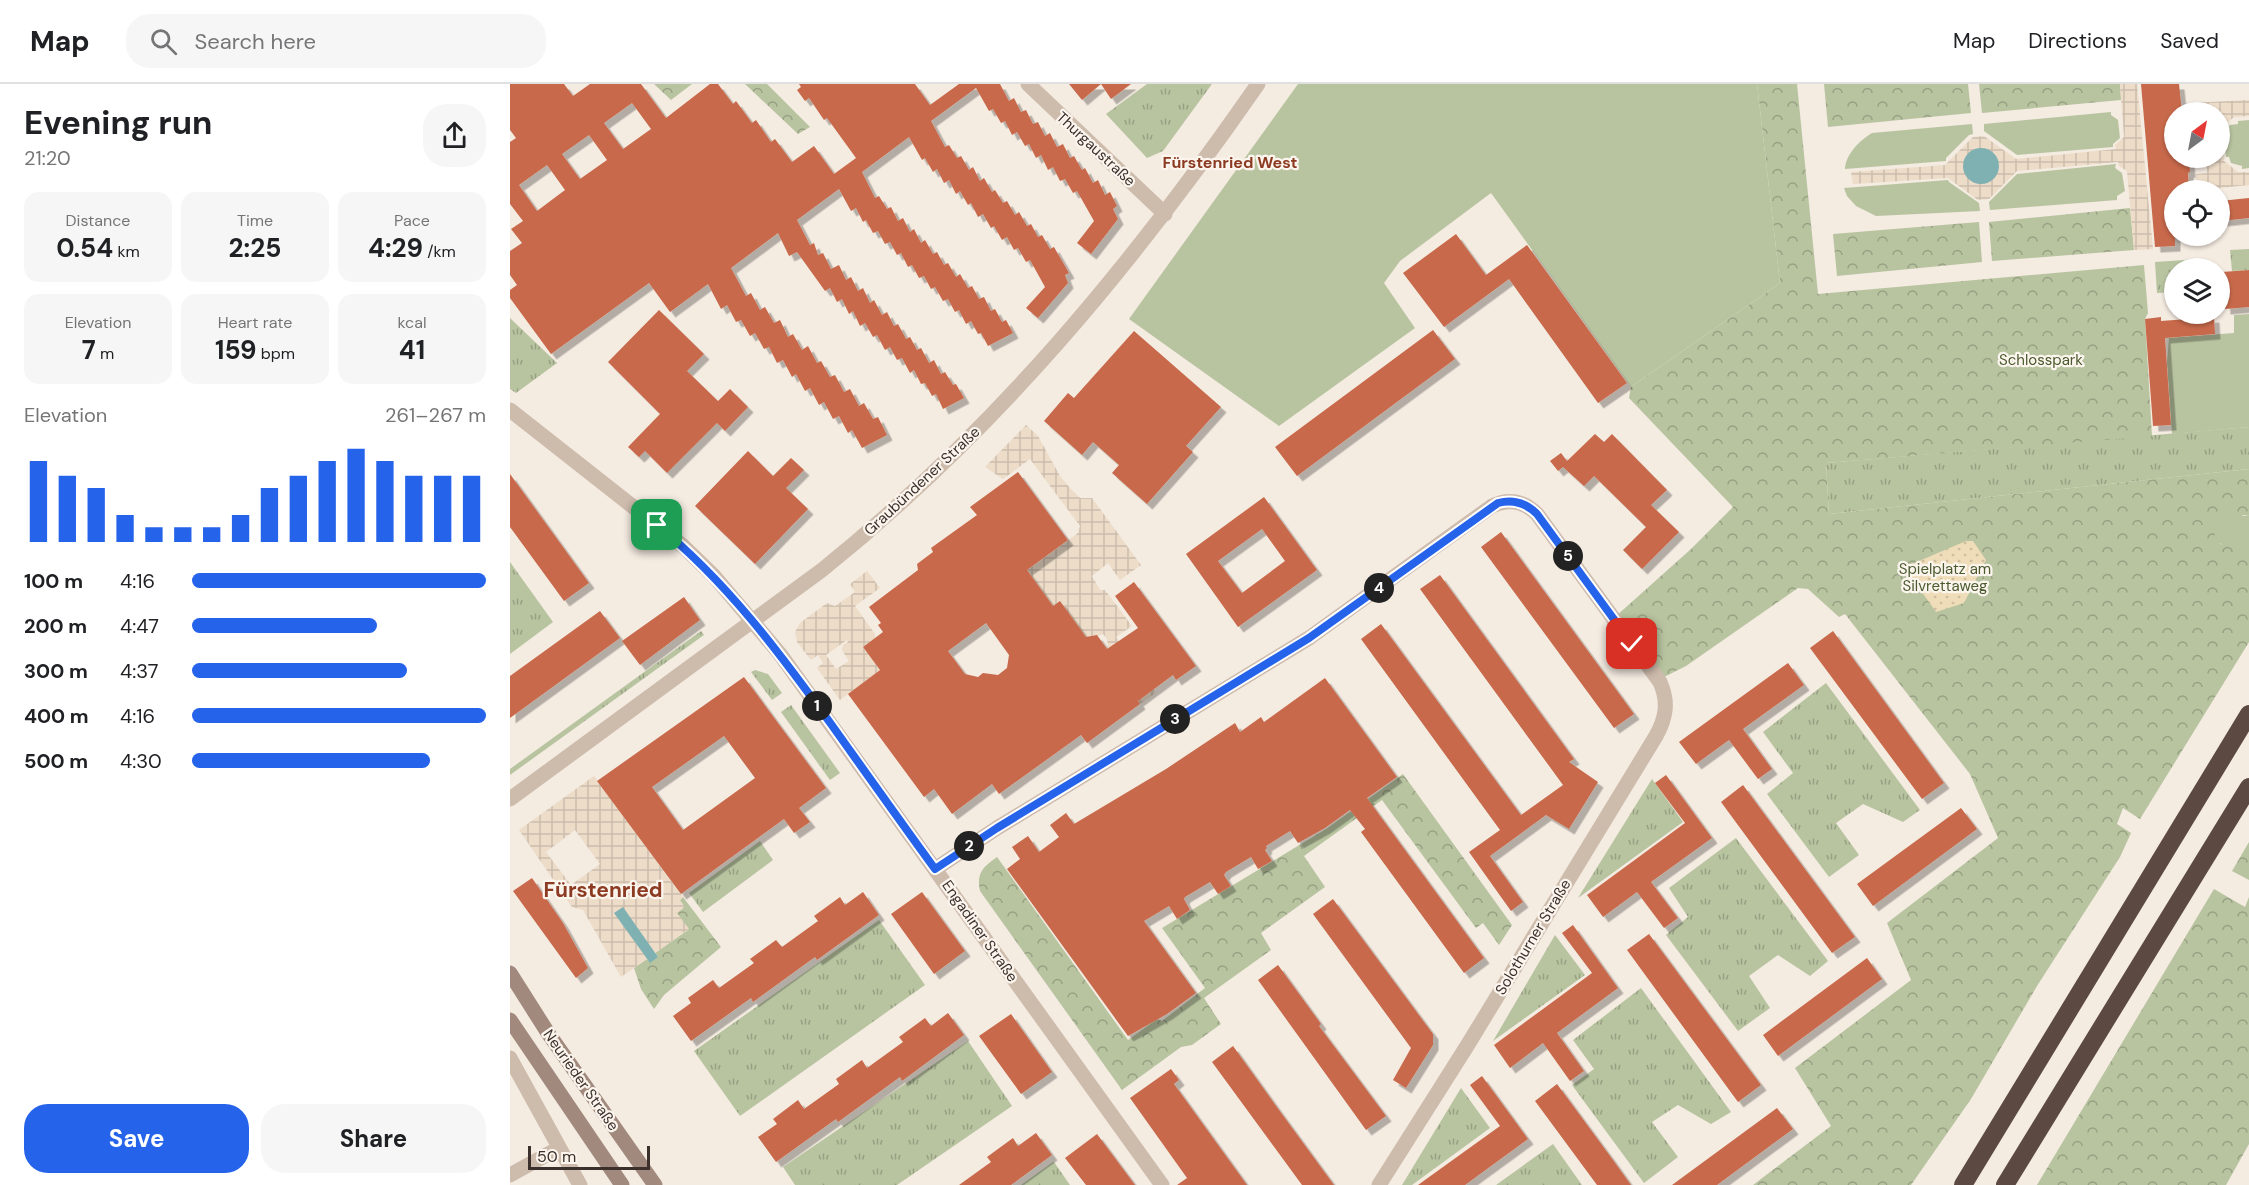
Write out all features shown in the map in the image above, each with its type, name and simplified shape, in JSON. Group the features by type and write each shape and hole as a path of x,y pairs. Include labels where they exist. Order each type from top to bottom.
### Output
{"highway":[{"path":"1963,1185 2249,714"},
{"path":"2005,1185 2249,786"}],"main road":[{"name":"Neurieder Straße","path":"510,973 548,1033 655,1185"},
{"name":"Neurieder Straße","path":"510,1020 622,1185"}],"street":[{"name":"Thurgaustraße","path":"1028,84 1166,214"},
{"name":"Graubündener Straße","path":"510,799 753,621 865,535 951,456 1075,326 1166,214 1258,84"},
{"name":"Engadiner Straße","path":"510,410 683,546 714,576 753,621 780,654 1162,1185"},
{"name":"Solothurner Straße","path":"935,869 997,828 1309,638 1498,503 1512,501 1528,506 1537,514 1660,682 1666,702 1665,713 1660,729 1467,1046 1379,1185"},
{"path":"510,1058 580,1185"},
{"path":"510,1175 559,1148"}],"green space":[{"path":"654,84 692,84 671,100"},
{"path":"745,84 767,84 810,127 798,134"},
{"path":"1147,84 1212,84 1163,151 1147,158 1106,114"},
{"path":"1298,84 1757,84 1780,283 1631,387 1491,193 1400,261 1384,283 1415,328 1279,426 1129,319"},
{"path":"1757,84 1797,84 1818,294 2144,265 2152,436 1826,463 1829,514 2249,469 2249,516 2243,515 2220,544 2249,548 2249,642 2140,819 2123,808 2117,824 2131,833 2120,857 2037,986 1971,1099 1911,1185 1753,1185 1831,1126 1795,1068 1911,980 1887,923 1998,838 1970,774 1845,614 1839,617 1808,589 1798,588 1686,666 1660,679 1615,617 1691,549 1733,507 1629,398 1631,387 1780,283"},
{"path":"1824,84 1968,84 1971,113 1828,127"},
{"path":"1979,84 2120,84 2121,100 1982,113"},
{"path":"2111,112 2111,115 2118,120 2120,138 2113,144 2113,147 2017,155 1984,131 1984,124"},
{"path":"2249,120 2249,168 2242,169 2242,166 2231,163 2230,160 2230,125 2238,124 2238,121"},
{"path":"1972,124 1973,134 1969,135 1946,158 1946,161 1845,169 1854,148 1872,133"},
{"path":"2116,164 2115,168 2122,173 2125,191 2117,196 2117,200 1990,210 1989,202 2017,174"},
{"path":"1948,180 1979,203 1980,211 1876,216 1856,206 1847,196 1844,188"},
{"path":"2130,208 2134,250 1992,261 1989,222"},
{"path":"1979,222 1982,262 1837,276 1833,234"},
{"path":"2249,249 2249,270 2232,271 2230,250"},
{"path":"2164,261 2164,293 2157,293 2155,262"},
{"path":"2249,314 2249,427 2172,434 2167,362 2169,338 2234,333 2234,315"},
{"path":"510,318 557,363 516,393 510,389"},
{"path":"2249,427 2249,469 1829,514 1826,463"},
{"path":"2234,516 2249,516 2249,548 2226,546 2216,538 2215,530 2221,522"},
{"path":"510,562 553,622 510,654"},
{"path":"701,631 704,635 510,775 510,769"},
{"path":"755,670 768,674 782,693 772,700 751,672"},
{"path":"1826,683 1920,810 1903,822 1863,804 1836,823 1859,855 1829,877 1767,794 1793,773 1763,732"},
{"path":"791,705 840,773 830,780 781,712"},
{"path":"1403,774 1512,925 1499,945 1483,923 1476,928 1382,800 1304,856 1325,887 1261,933 1271,950 1204,998 1221,1024 1192,1045 1181,1047 1122,1090 980,891 979,880 982,871 997,857 1128,1040 1157,1019 1162,1021 1205,988 1162,928 1326,829"},
{"path":"1652,779 1683,822 1578,898"},
{"path":"1736,838 1828,961 1810,976 1778,955 1749,976 1770,1008 1738,1031 1666,935 1688,917 1669,888"},
{"path":"760,841 773,860 703,912 689,893"},
{"path":"2249,842 2249,880 2232,871"},
{"path":"2214,889 2245,907 2249,897 2249,1144 2226,1185 2037,1185"},
{"path":"683,897 721,947 664,995 654,1009 641,989 634,968 647,959 650,962 658,957 655,953 688,930 677,913"},
{"path":"879,920 925,985 740,1116 694,1051"},
{"path":"1555,935 1585,975 1493,1041"},
{"path":"1641,988 1731,1112 1711,1124 1678,1105 1652,1122 1678,1157 1644,1183 1572,1085 1594,1069 1573,1040"},
{"path":"968,1041 1012,1106 897,1185 795,1185 783,1167"},
{"path":"1461,1088 1490,1128 1412,1185 1402,1185"},
{"path":"1553,1144 1582,1185 1496,1185"},
{"path":"1053,1162 1070,1185 1021,1185"}],"sand":[{"path":"1966,541 1973,541 1986,560 1964,603 1936,612 1907,571 1912,564"}],"shaded area":[{"path":"2120,84 2137,84 2153,249 2134,250 2127,171 2119,166 2118,162 2017,171 1989,199 1978,200 1948,178 1853,184 1851,172 1945,165 1973,137 1984,136 2016,159 2116,149 2115,145 2124,137"},
{"path":"2249,100 2249,116 2234,117 2230,120 2230,102 2209,102"},
{"path":"2230,166 2238,172 2249,172 2249,185 2230,187 2230,180 2197,180 2196,174 2207,173 2207,168 2230,168"},
{"path":"1026,425 1038,436 1060,476 1080,498 1092,498 1141,565 1120,580 1108,563 1092,576 1100,590 1105,590 1132,626 1116,637 1156,693 1140,704 1100,653 1108,646 1103,634 1088,640 1060,602 1053,606 1027,570 1078,533 1080,526 1030,459 1003,479 985,467"},
{"path":"867,571 880,588 855,606 875,634 875,638 863,647 880,670 840,700 817,668 823,663 818,655 811,660 797,642 795,632 800,623 827,603 835,606 855,592 850,584","holes":["847,640 848,642 843,645 842,650 849,661 836,669 826,655"]},
{"path":"594,776 683,897 680,900 685,907 677,913 689,929 655,953 623,908 615,913 647,959 621,977 583,910 572,907 519,830","holes":["575,830 600,864 571,885 546,852"]}],"water":[{"path":"1981,148 1994,153 1999,166 1994,179 1981,184 1968,179 1963,166 1968,153"},
{"path":"623,907 658,957 650,963 614,913"}],"building":[{"path":"510,84 564,84 573,96 590,84 641,84 666,118 710,84 718,84 733,104 736,101 752,123 756,120 771,142 775,139 792,162 814,146 834,174 856,158 827,118 824,120 809,98 805,101 797,90 801,87 799,84 915,84 930,105 959,84 1000,84 1009,101 1014,98 1021,112 1026,110 1033,124 1038,122 1045,136 1050,133 1057,147 1063,144 1070,158 1074,156 1082,170 1085,168 1093,183 1098,180 1105,195 1110,192 1117,206 1113,209 1118,219 1091,254 1077,243 1094,221 1077,191 1073,193 1065,179 1060,181 1053,167 1048,170 1041,155 1036,158 1029,144 1025,146 1017,132 1012,135 1005,121 1001,123 993,109 989,111 976,88 931,121 945,147 949,145 957,158 961,156 969,170 973,167 980,181 984,178 992,192 995,190 1003,203 1007,201 1015,215 1019,212 1027,226 1031,224 1038,237 1042,235 1050,249 1054,247 1069,273 1065,275 1068,283 1038,318 1026,308 1045,287 1030,260 1026,262 1018,248 1014,250 1007,237 1002,240 994,226 991,228 983,214 978,217 971,203 968,205 960,191 956,194 949,180 944,183 937,169 933,172 925,158 922,160 909,137 862,172 875,198 879,196 887,209 891,207 898,221 903,218 910,232 914,229 921,243 925,240 933,254 937,252 944,265 948,263 956,277 960,274 968,288 972,286 979,299 984,297 991,311 995,309 1002,322 1006,320 1013,333 988,346 971,321 966,324 959,310 955,312 948,299 943,301 935,287 931,289 924,276 919,278 912,265 908,267 901,253 897,255 890,242 885,244 878,231 873,233 866,220 863,222 856,208 851,211 839,189 797,220 810,245 814,243 818,255 823,253 831,269 839,265 846,280 851,277 858,291 863,288 870,303 874,300 882,315 887,312 894,326 898,324 906,339 910,337 917,350 921,348 929,363 934,360 941,374 945,372 953,385 956,384 964,398 943,409 936,394 932,396 925,383 921,384 914,370 910,373 902,358 897,360 890,347 885,350 877,335 873,337 865,323 860,326 853,311 849,314 842,299 837,302 830,288 825,291 797,252 789,256 778,233 731,268 746,296 751,293 760,310 765,307 774,323 780,320 788,337 793,334 802,350 808,346 817,363 821,361 830,377 835,375 844,392 850,389 859,406 864,403 873,419 878,417 887,435 862,448 852,430 848,433 839,416 833,419 824,402 819,405 810,388 805,391 796,374 792,377 783,360 777,363 769,347 764,349 755,333 750,336 741,320 736,322 727,305 721,309 708,284 670,312 649,283 551,354 510,298 510,290 517,285 510,275 510,251 522,243 511,229 523,221 510,204 510,142 516,138 510,130","holes":["632,103 651,129 623,149 604,123","589,135 607,160 580,179 562,154","547,165 565,190 537,211 519,185"]},
{"path":"1069,84 1101,84 1082,100"},
{"path":"1101,84 1131,84 1111,99"},
{"path":"2141,84 2179,84 2181,102 2164,102 2164,168 2190,168 2190,172 2188,180 2164,180 2164,246 2175,246 2155,247"},
{"path":"2249,198 2249,218 2230,220 2230,200"},
{"path":"1456,234 1486,275 1527,245 1627,383 1598,403 1509,279 1444,327 1403,273"},
{"path":"2249,270 2249,307 2230,309 2230,271"},
{"path":"659,310 704,354 687,371 718,401 730,389 748,407 725,431 717,423 667,473 645,451 639,457 628,447 660,414 608,362"},
{"path":"2161,317 2164,324 2214,324 2215,334 2165,338 2171,425 2153,426 2145,319"},
{"path":"1433,330 1455,359 1297,476 1275,447"},
{"path":"1134,331 1221,407 1186,446 1193,452 1147,504 1112,473 1119,465 1093,442 1082,455 1044,421 1068,393 1074,398"},
{"path":"1595,434 1604,442 1612,434 1667,490 1651,505 1679,532 1642,569 1623,550 1646,527 1594,476 1584,486 1563,467 1558,471 1550,461 1561,453 1567,461"},
{"path":"748,451 773,476 791,458 804,470 786,488 808,509 755,564 695,506"},
{"path":"1018,472 1068,540 1027,570 1053,606 1060,601 1086,637 1097,635 1107,649 1138,628 1115,596 1134,582 1196,666 1176,680 1173,675 1138,701 1140,704 1087,743 1081,735 999,794 992,784 952,814 934,789 924,797 848,694 880,670 863,647 883,632 878,625 881,623 869,607 918,570 917,564 933,552 931,548 977,515 970,507","holes":["986,623 1009,655 1007,668 998,675 983,673 978,677 965,674 948,651"]},
{"path":"510,474 589,583 564,601 510,527"},
{"path":"1264,497 1317,570 1238,627 1186,554","holes":["1262,529 1285,561 1242,593 1218,561"]},
{"path":"1501,532 1634,714 1614,728 1481,547"},
{"path":"1440,575 1574,759 1569,762 1598,782 1569,829 1546,815 1490,856 1523,902 1511,911 1469,852 1500,830 1361,639 1381,624 1521,815 1563,785 1420,589"},
{"path":"684,597 700,620 640,665 622,641"},
{"path":"600,611 620,638 510,718 510,676"},
{"path":"1833,631 1944,783 1922,799 1810,648"},
{"path":"1788,663 1804,685 1743,729 1772,769 1758,779 1729,740 1696,764 1679,742"},
{"path":"744,677 826,788 799,808 810,822 794,833 784,819 681,894 597,781","holes":["724,736 755,778 683,830 652,787"]},
{"path":"1325,678 1397,777 1367,798 1484,958 1464,973 1361,832 1365,829 1350,810 1325,828 1298,843 1290,831 1266,846 1265,850 1272,861 1258,869 1251,857 1226,872 1224,875 1231,886 1218,894 1210,882 1185,897 1190,910 1177,919 1169,906 1144,921 1196,993 1167,1014 1128,1036 1007,869 1020,859 1012,847 1028,836 1039,852 1059,837 1050,825 1066,813 1074,824 1166,769 1235,723 1240,732 1261,717 1264,722"},
{"path":"1666,775 1712,838 1651,882 1678,918 1664,928 1637,892 1603,917 1587,895 1685,823 1655,783"},
{"path":"1743,785 1855,937 1832,953 1721,802"},
{"path":"1961,808 1977,829 1873,906 1857,884"},
{"path":"532,878 563,923 588,968 576,978 513,891"},
{"path":"863,892 879,915 817,960 815,957 753,1002 751,998 691,1041 673,1016 691,1003 688,998 713,980 719,988 754,963 750,959 776,940 782,947 818,921 814,916 840,897 845,905"},
{"path":"922,892 965,951 934,974 891,914"},
{"path":"1333,899 1433,1034 1433,1045 1406,1088 1393,1080 1411,1048 1313,914"},
{"path":"1573,925 1618,988 1557,1033 1584,1071 1570,1081 1543,1043 1510,1068 1494,1045 1592,973 1562,933"},
{"path":"1649,934 1761,1085 1738,1102 1627,950"},
{"path":"1867,958 1882,979 1778,1056 1763,1035"},
{"path":"1278,965 1321,1024 1319,1026 1386,1116 1366,1130 1258,980"},
{"path":"948,1013 964,1035 902,1081 900,1077 838,1122 836,1119 776,1162 758,1137 777,1124 773,1119 798,1100 804,1109 839,1084 836,1079 862,1060 867,1068 903,1042 899,1037 925,1018 931,1026"},
{"path":"1011,1014 1052,1072 1021,1094 979,1036"},
{"path":"1233,1046 1334,1185 1302,1185 1212,1062"},
{"path":"1171,1069 1179,1080 1174,1084 1247,1185 1177,1185 1187,1178 1130,1098"},
{"path":"1482,1076 1528,1139 1465,1185 1418,1185 1500,1126 1470,1085"},
{"path":"1557,1084 1631,1185 1597,1185 1535,1101"},
{"path":"1777,1108 1793,1129 1717,1185 1672,1185"},
{"path":"1036,1133 1052,1155 1011,1185 959,1185 991,1162 987,1157 1013,1138 1018,1146"},
{"path":"1097,1134 1135,1185 1086,1185 1065,1158"}],"district":[{"name":"Fürstenried West","path":"1230,162"},
{"name":"Fürstenried","path":"603,890"}],"route":[{"path":"657,525 714,576 780,654 935,869 997,828 1309,638 1492,506 1504,501 1528,506 1537,514 1632,644"}],"park label":[{"name":"Schlosspark","path":"2041,360"},
{"name":"Spielplatz am Silvrettaweg","path":"1945,578"}]}
